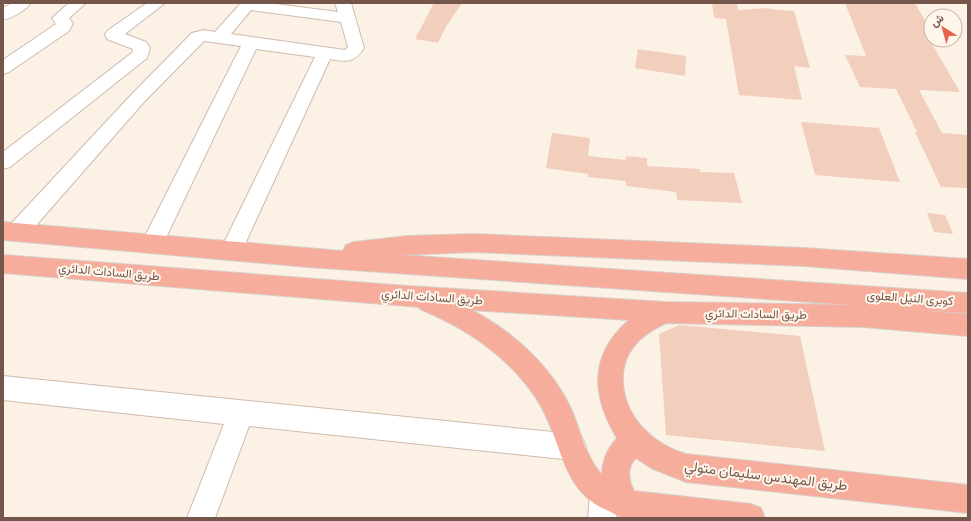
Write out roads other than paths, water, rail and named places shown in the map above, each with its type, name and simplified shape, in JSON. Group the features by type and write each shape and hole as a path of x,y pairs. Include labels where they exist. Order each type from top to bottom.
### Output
{"highway":[{"name":"طريق السادات الدائري","path":"10,231 308,258 852,294"},
{"path":"308,258 407,245 475,243 804,257 968,269"},
{"name":"طريق السادات الدائري","path":"3,264 408,296 665,312 863,316"},
{"name":"كوبرى النيل العلوى","path":"852,294 968,303"},
{"path":"408,296 456,314 501,342 521,361 541,382 557,408 573,447 576,460 583,473 611,505 751,518"},
{"name":"طريق المهندس سليمان متولي","path":"665,312 653,316 633,329 620,346 611,367 609,382 611,397 625,428 636,441 659,459 686,468 968,499"},
{"name":"كوبرى النيل العلوى","path":"863,316 968,325"},
{"path":"611,505 620,494 616,483 615,472 617,462 622,452 636,441"}],"street":[{"path":"3,15 23,3"},
{"path":"3,68 63,27 65,23 60,18 78,3"},
{"path":"3,162 141,54 143,51 140,46 113,35 157,3"},
{"path":"10,231 195,39 204,35 219,38 251,44 346,56 350,55 356,48 345,10 248,4 219,38"},
{"path":"152,244 251,44"},
{"path":"231,251 325,53"},
{"path":"3,388 573,447"},
{"path":"201,518 241,413"}]}
